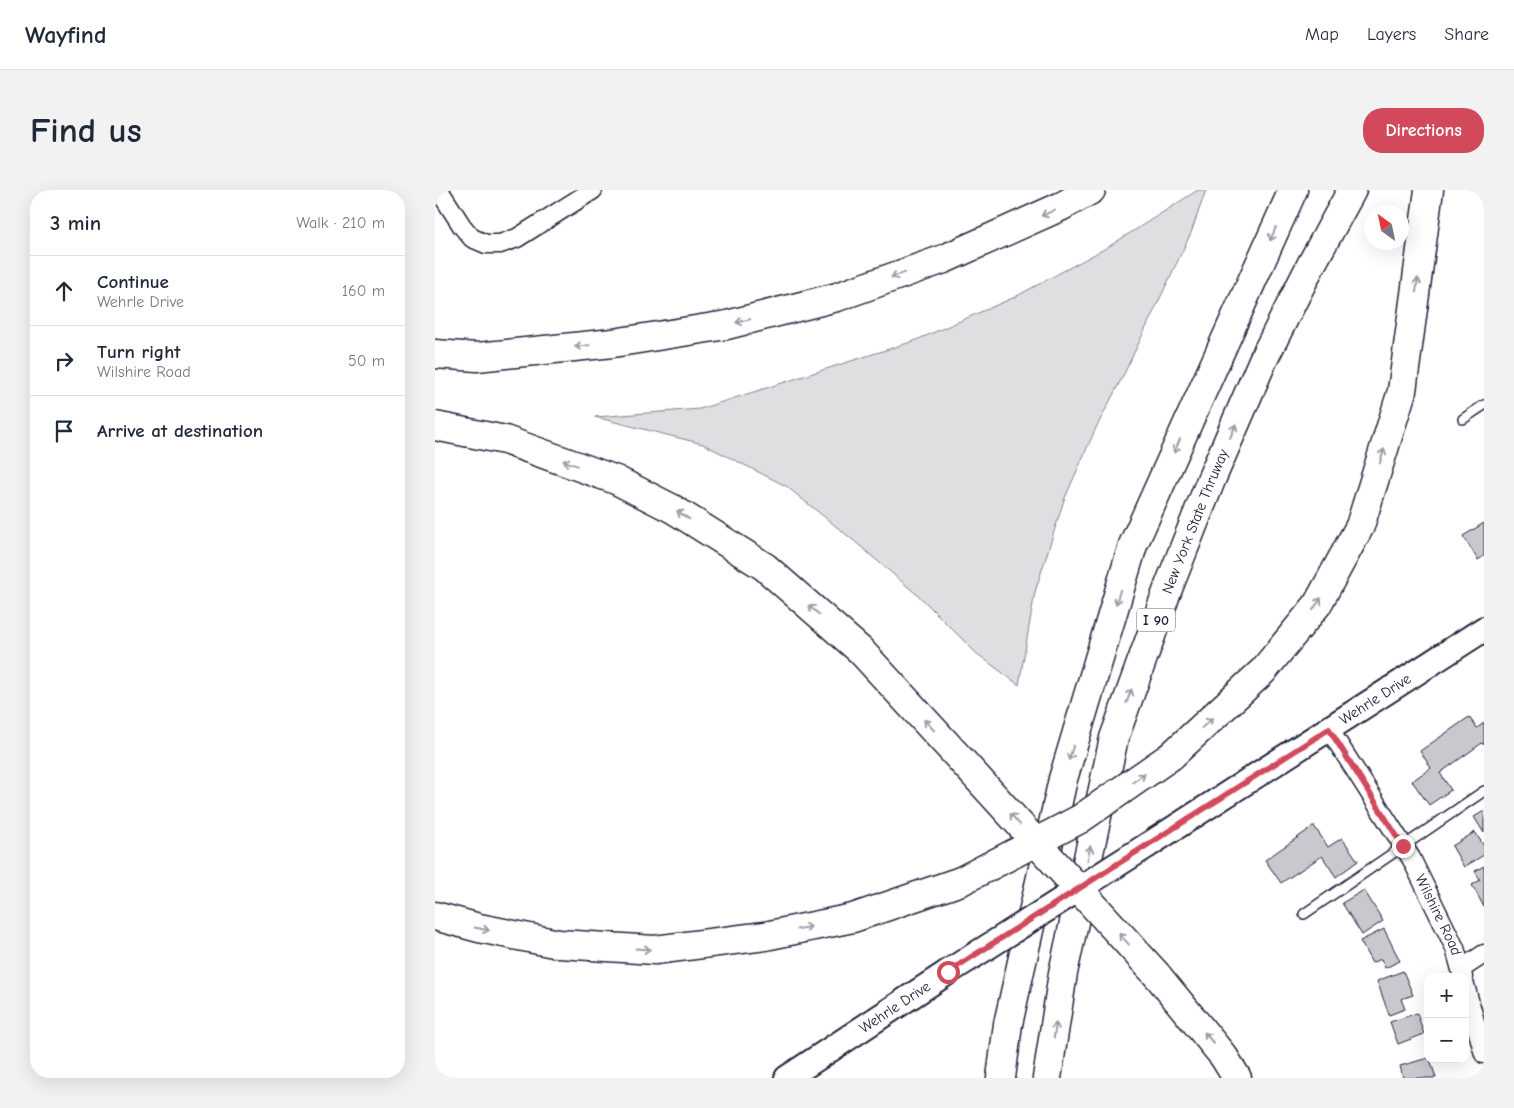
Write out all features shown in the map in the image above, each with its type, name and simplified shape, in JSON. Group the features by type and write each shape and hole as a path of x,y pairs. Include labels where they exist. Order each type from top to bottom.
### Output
{"highway":[{"path":"435,354 477,357 613,343 727,325 837,297 945,259 1062,206 1091,190"},
{"name":"I 90","path":"1001,1078 1009,1024 1063,779 1133,545 1293,190"},
{"name":"New York State Thruway","path":"1047,1078 1063,973 1114,738 1169,586 1215,471 1263,360 1311,265 1352,190"},
{"path":"435,916 479,928 559,944 655,950 765,936 853,918 961,881 1080,819 1171,756 1263,671 1317,605 1360,526 1402,391 1429,190"},
{"path":"435,426 505,440 616,480 673,509 765,567 854,644 1157,976 1224,1057 1237,1078"}],"street":[{"path":"439,190 472,238 486,244 500,244 517,238 593,190"},
{"name":"Wehrle Drive","path":"787,1078 948,972 1484,629"},
{"name":"Wilshire Road","path":"1329,729 1411,858 1455,948 1462,973"},
{"path":"1467,973 1484,954"},
{"name":"Wilshire Road","path":"1469,999 1484,1054"}],"lane":[{"path":"1463,419 1484,405"},
{"path":"1304,914 1484,791"}],"shaded area":[{"path":"1198,190 1206,190 1191,233 1124,374 1095,430 1064,500 1035,592 1019,685 976,653 921,598 786,486 703,444 595,417 700,409 914,341 1015,297 1108,247"}],"building":[{"path":"1484,523 1484,556 1478,560 1463,536"},
{"path":"1469,717 1477,728 1484,723 1484,745 1482,743 1440,773 1451,790 1429,805 1412,781 1431,768 1420,751"},
{"path":"1484,811 1484,833 1474,817"},
{"path":"1314,826 1328,847 1342,838 1358,861 1336,877 1322,856 1281,883 1265,860"},
{"path":"1475,832 1484,846 1484,855 1464,867 1452,846"},
{"path":"1484,866 1484,907 1472,885 1480,880 1475,871"},
{"path":"1364,890 1383,921 1362,935 1342,903"},
{"path":"1384,929 1400,961 1385,968 1381,959 1372,963 1360,941"},
{"path":"1403,971 1413,995 1401,999 1405,1009 1389,1015 1377,981"},
{"path":"1417,1013 1424,1034 1398,1044 1390,1022"},
{"path":"1424,1059 1424,1063 1431,1063 1436,1078 1403,1078 1400,1066"}],"route":[{"path":"948,972 1266,771 1329,729 1403,846"}]}
